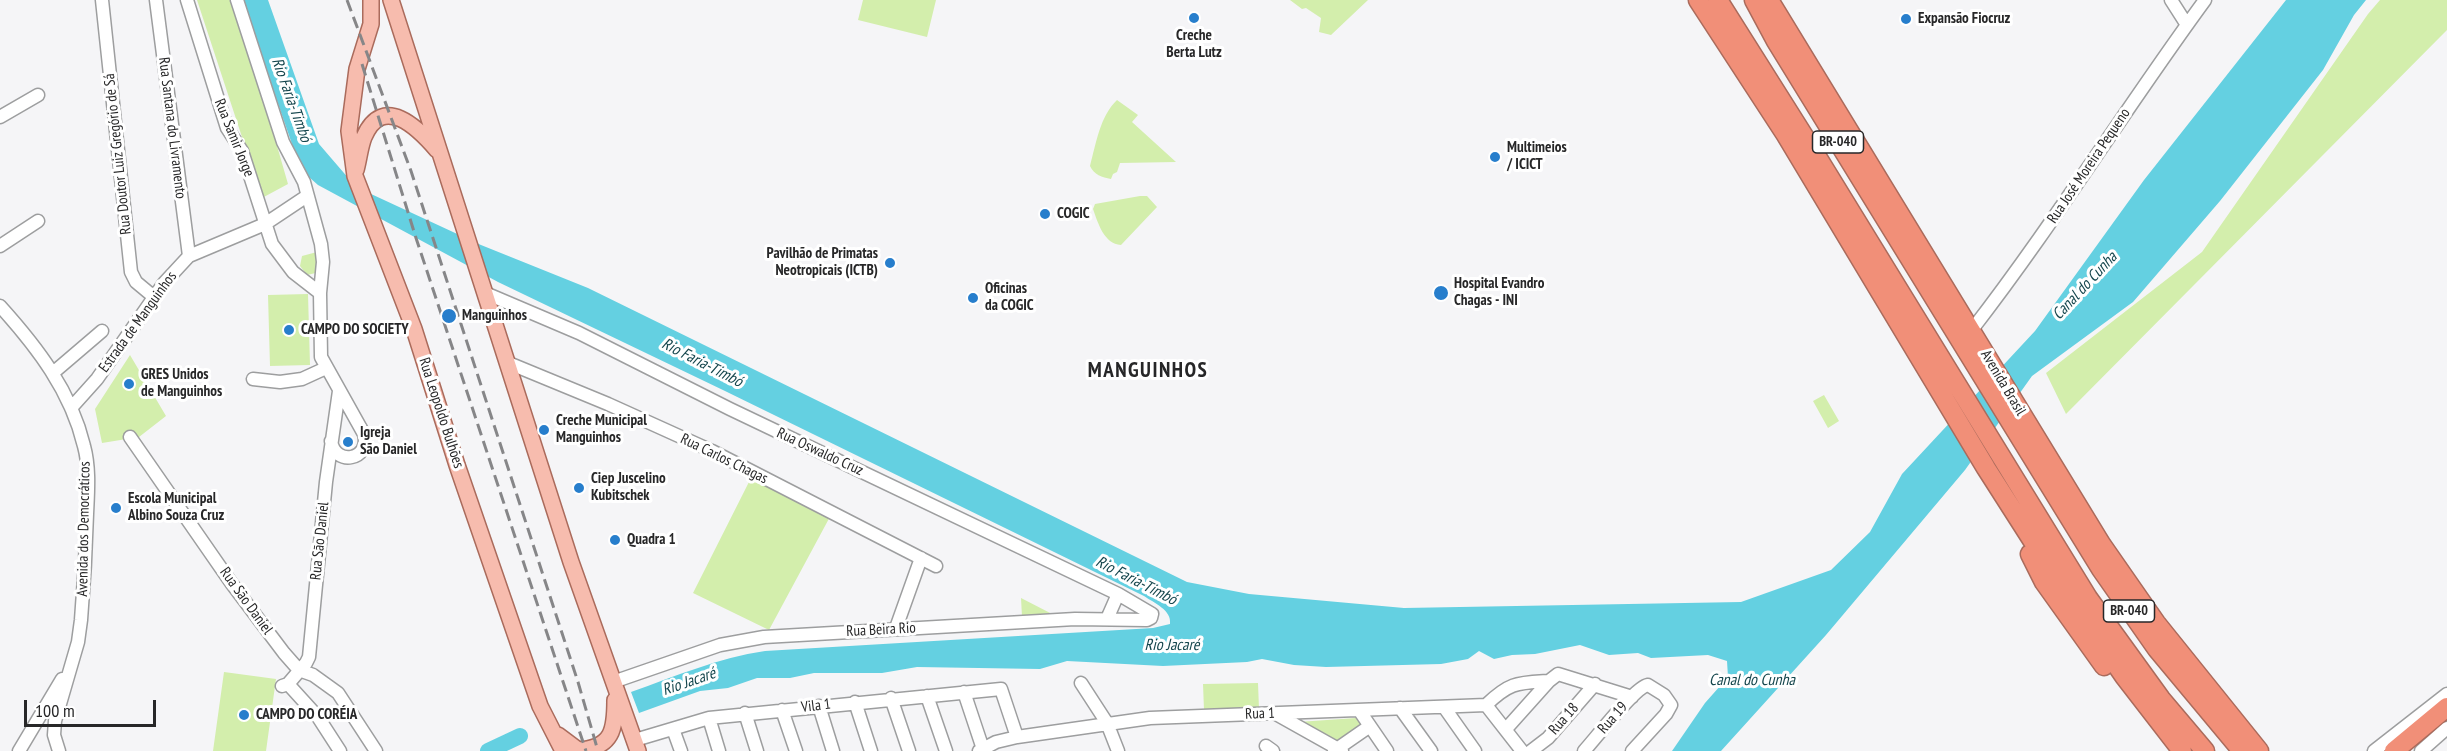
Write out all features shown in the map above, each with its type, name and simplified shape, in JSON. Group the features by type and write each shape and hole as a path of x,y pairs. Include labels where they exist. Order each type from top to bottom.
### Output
{"highway":[{"path":"1698,0 1940,373 2047,587 2082,638 2157,732 2177,751"},
{"name":"BR-040","path":"1718,0 1940,373 2009,470 2062,557 2108,626 2161,699 2205,751"},
{"name":"Avenida Brasil","path":"1754,0 1776,41 1975,352 2134,619 2183,682 2255,751"},
{"name":"Avenida Brasil","path":"1769,0 1971,331 1975,352"},
{"path":"1990,475 2057,579 2124,676 2182,751"},
{"path":"2394,751 2447,707"}],"main road":[{"name":"Rua Leopoldo Bulhões","path":"371,0 370,24 357,69 349,131 357,181 414,329 457,465 540,706 562,751"},
{"path":"391,0 566,548 636,746"},
{"path":"357,181 364,139 374,123 383,117 393,116 408,123 420,131 441,154"},
{"path":"553,731 578,750 594,748 604,742 614,729 614,686"}],"street":[{"name":"Rua Doutor Luiz Gregório de Sá","path":"102,0 131,272 136,282 154,297"},
{"name":"Rua Santana do Livramento","path":"156,0 189,256"},
{"name":"Rua Samir Jorge","path":"187,0 227,128 242,151 265,224 278,253 293,272 320,293"},
{"path":"237,0 283,142 304,182 321,244 323,262 320,293 321,352 326,368 364,434 363,449 360,454 349,458 336,453 331,441"},
{"path":"1775,0 1782,23"},
{"path":"2171,0 2187,25"},
{"name":"Rua José Moreira Pequeno","path":"1971,331 2024,262 2116,124 2205,0"},
{"path":"0,117 38,95"},
{"name":"Estrada de Manguinhos","path":"71,408 97,380 154,297 189,256 265,224 307,195"},
{"path":"0,246 38,220"},
{"name":"Rua Oswaldo Cruz","path":"485,293 579,333 730,409 1118,594 1152,614"},
{"name":"Avenida dos Democráticos","path":"0,306 54,372 71,408 85,448 88,480 81,620 78,642 55,721 54,735 59,751"},
{"path":"54,372 102,331"},
{"name":"Rua Carlos Chagas","path":"506,362 712,451 936,566"},
{"path":"253,380 280,382 302,378 326,368"},
{"name":"Rua Sāo Daniel","path":"339,391 331,441 309,657 284,686 318,717 339,751"},
{"name":"Rua São Daniel","path":"130,437 232,584 300,670 313,675 338,693 376,751"},
{"path":"896,628 921,558"},
{"path":"1107,619 1118,594"},
{"name":"Rua Beira Rio","path":"614,686 720,645 745,640 896,628 1075,619 1147,620 1152,614"},
{"name":"Avenida dos Democráticos","path":"19,751 69,667"},
{"path":"1506,729 1549,681 1560,674 1632,696"},
{"path":"1522,751 1486,705 1511,685 1549,681"},
{"path":"1081,683 1107,723 1118,751"},
{"name":"Rua 18","path":"1531,751 1548,738 1595,684"},
{"name":"Rua 19","path":"1584,751 1632,696 1643,686 1652,686 1664,695 1671,705 1666,714 1632,751"},
{"name":"Vila 1","path":"636,746 673,729 709,718 1001,688 1017,737"},
{"path":"964,692 981,750"},
{"path":"2374,751 2447,694"},
{"path":"927,696 946,751"},
{"path":"891,698 909,751"},
{"path":"855,702 871,751"},
{"name":"Rua 1","path":"981,750 996,742 1017,737 1150,718 1486,705"},
{"path":"819,706 833,751"},
{"path":"1444,707 1476,751"},
{"path":"1400,708 1431,751"},
{"path":"1359,710 1387,751"},
{"path":"782,711 795,751"},
{"path":"745,713 757,751"},
{"path":"1275,713 1338,750 1370,726"},
{"path":"709,718 719,751"},
{"path":"2421,751 2447,728"},
{"path":"29,733 41,729 54,735"},
{"path":"673,729 681,751"}],"green space":[{"path":"197,0 235,0 288,184 262,198"},
{"path":"863,0 936,0 927,37 858,20"},
{"path":"1290,0 1368,0 1331,35 1319,32 1321,18"},
{"path":"2380,0 2447,0 2447,30 2066,414 2046,373 2202,252"},
{"path":"1117,100 1138,115 1132,122 1176,162 1120,163 1111,179 1094,172 1090,166 1099,131 1106,114"},
{"path":"1147,196 1157,207 1121,245 1115,244 1106,237 1097,220 1093,209 1095,204"},
{"path":"317,252 320,272 307,275 300,266 302,256"},
{"name":"CAMPO DO SOCIETY","path":"308,294 310,365 270,366 268,295"},
{"name":"GRES Unidos de Manguinhos","path":"130,355 166,416 139,437 102,443 95,409"},
{"path":"1824,395 1839,421 1828,428 1813,401"},
{"path":"753,474 832,513 769,630 693,593"},
{"path":"1021,598 1056,616 1022,617"},
{"name":"CAMPO DO CORÉIA","path":"224,672 276,679 266,751 213,751"},
{"path":"1258,683 1259,709 1204,710 1203,684"},
{"path":"1356,718 1361,720 1362,724 1338,742 1298,722"}],"water":[{"path":"242,0 268,0 319,144 356,187 481,245 588,288 1187,582 1249,594 1404,608 1741,602 1831,570 1870,532 1902,474 2035,331 2144,180 2286,0 2366,0 2354,15 2323,70 2220,201 2133,302 2032,376 1965,470 1826,635 1721,751 1672,751 1705,703 1728,677 1727,661 1708,655 1651,658 1638,653 1609,655 1580,645 1494,659 1479,651 1468,659 1441,664 1326,667 1294,665 1262,659 1247,662 1163,666 1067,661 1040,669 917,667 882,673 814,673 790,678 757,678 728,688 700,691 639,713 631,692 714,663 748,654 765,651 1153,628 1170,624 1170,619 1162,607 1144,596 498,282 318,185 301,170"}],"waterway":[{"name":"Rio Jacaré","path":"488,751 520,736"}],"railway":[{"path":"347,0 411,171 578,682 598,751"},
{"path":"362,64 416,238 586,751"}],"place":[{"name":"Creche Berta Lutz","path":"1194,18"},
{"name":"Expansão Fiocruz","path":"1906,19"},
{"name":"Multimeios / ICICT","path":"1495,157"},
{"name":"COGIC","path":"1045,214"},
{"name":"Pavilhão de Primatas Neotropicais (ICTB)","path":"890,263"},
{"name":"Hospital Evandro Chagas - INI","path":"1441,293"},
{"name":"Oficinas da COGIC","path":"973,298"},
{"name":"Manguinhos","path":"449,316"},
{"name":"CAMPO DO SOCIETY","path":"289,330"},
{"name":"GRES Unidos de Manguinhos","path":"129,384"},
{"name":"Creche Municipal Manguinhos","path":"544,430"},
{"name":"Igreja São Daniel","path":"348,442"},
{"name":"Ciep Juscelino Kubitschek","path":"579,488"},
{"name":"Escola Municipal Albino Souza Cruz","path":"116,508"},
{"name":"Quadra 1","path":"615,540"},
{"name":"CAMPO DO CORÉIA","path":"244,715"}],"district":[{"name":"MANGUINHOS","path":"1148,371"}],"water label":[{"name":"Rio Faria-Timbó","path":"291,100"},
{"name":"Canal do Cunha","path":"2085,286"},
{"name":"Rio Faria-Timbó","path":"702,363"},
{"name":"Rio Faria-Timbó","path":"1136,581"},
{"name":"Canal do Cunha","path":"1752,680"}]}
